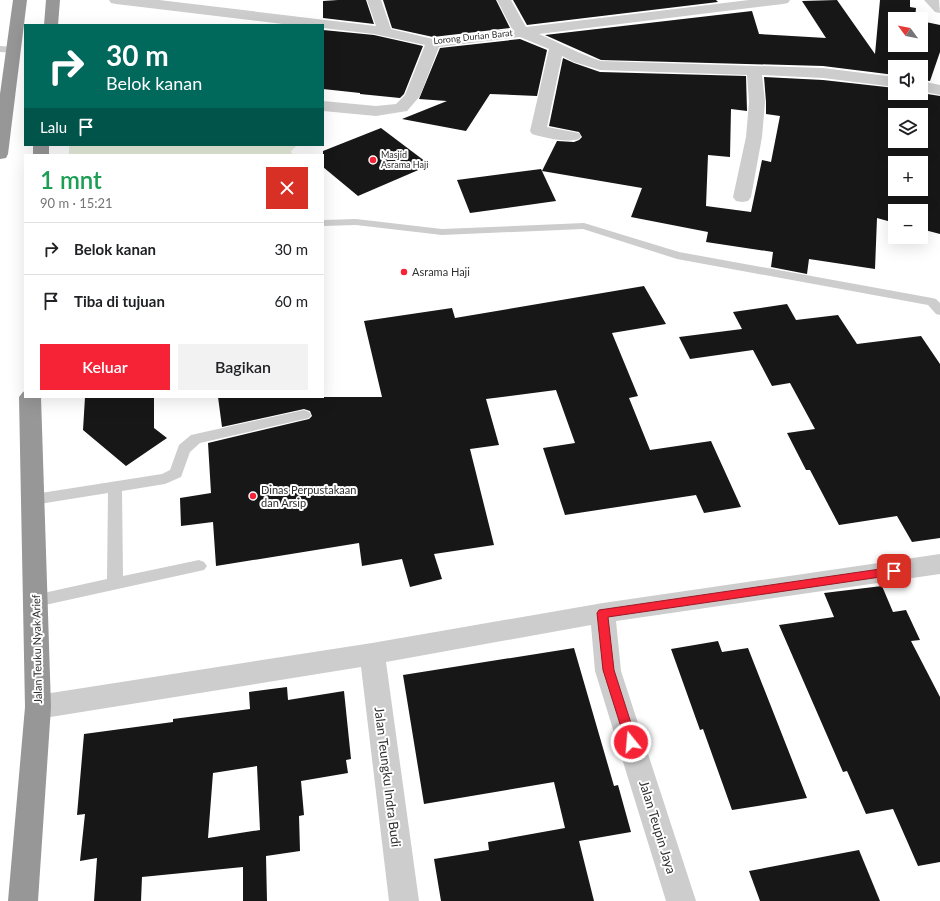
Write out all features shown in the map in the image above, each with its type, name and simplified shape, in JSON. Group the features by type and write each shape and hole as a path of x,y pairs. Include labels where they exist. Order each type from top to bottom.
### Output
{"highway":[{"path":"0,154 7,50 20,0"},
{"path":"51,24 53,0"},
{"name":"Jalan Teuku Nyak Arief","path":"23,901 38,707 30,398"}],"street":[{"name":"Lorong Durian Barat","path":"116,0 319,24"},
{"path":"241,0 244,16"},
{"path":"374,0 385,31"},
{"path":"504,0 521,32 557,47 580,59 600,65 823,73 888,81"},
{"name":"Lorong Durian Barat","path":"324,25 385,31 434,43 521,32 641,12 783,0"},
{"path":"931,0 940,9"},
{"path":"324,106 376,111 401,108 412,96 434,43"},
{"path":"557,47 538,132 573,136"},
{"path":"742,197 754,137 757,102 754,71"},
{"path":"928,87 940,90"},
{"path":"38,707 372,654 603,613 940,564"},
{"name":"Jalan Teupin Jaya","path":"603,613 608,670 681,901"},
{"name":"Jalan Teungku Indra Budi","path":"372,654 404,901"}],"lane":[{"path":"324,223 356,222 442,232 584,226 677,255 937,304"},
{"path":"33,499 165,479 176,473 184,449 196,438 304,415"},
{"path":"115,487 115,584"},
{"path":"36,601 199,566"}],"green space":[{"path":"69,146 296,146 291,151 292,154 69,154"}],"building":[{"path":"366,0 374,24 323,18 323,1"},
{"path":"383,0 496,0 510,28 433,37 392,28"},
{"path":"513,0 716,0 718,2 527,25"},
{"path":"837,0 875,54 880,0 910,0 910,7 916,8 916,12 888,12 888,52 928,52 928,22 940,25 940,52 930,81 928,81 928,60 888,60 888,74 823,66 601,60 545,35 752,11 759,34 826,38 802,1"},
{"path":"324,30 374,35 423,46 404,94 400,98 324,89"},
{"path":"520,39 547,50 537,96 490,94 466,131 402,119 447,101 419,99 440,48"},
{"path":"563,58 600,72 746,76 747,111 731,109 730,157 708,155 706,206 751,212 762,160 771,162 780,116 766,114 764,77 823,80 888,87 888,100 928,100 928,94 940,96 940,234 928,231 928,204 888,204 888,221 877,218 875,269 809,259 807,274 771,267 773,252 706,242 708,232 631,217 642,188 542,171 557,141 574,142 579,140 582,137 579,132 549,126"},
{"name":"Masjid Asrama Haji","path":"381,128 430,165 358,196 324,168 323,151"},
{"path":"541,169 556,201 470,213 457,180"},
{"path":"644,286 666,324 612,333 638,396 629,398 650,450 711,441 741,507 704,513 696,495 565,515 543,448 575,443 556,390 486,399 499,445 470,449 494,545 434,554 442,579 410,587 402,559 362,566 359,543 216,566 213,522 181,526 180,498 211,493 208,443 309,419 312,416 310,411 304,409 222,427 218,398 382,397 364,321 452,308 455,318"},
{"path":"787,304 796,320 838,315 857,344 921,336 940,364 940,538 912,542 897,516 839,525 810,470 806,470 787,433 815,429 790,383 772,386 753,350 690,359 679,337 742,329 733,312"},
{"path":"85,398 154,398 154,428 167,438 126,466 83,430"},
{"path":"882,586 893,612 906,610 920,640 911,641 940,697 940,862 918,866 893,809 866,814 847,771 843,772 779,625 834,617 824,593"},
{"path":"718,641 722,652 748,648 807,798 732,810 703,729 700,730 671,649"},
{"path":"574,648 614,786 618,785 631,832 579,841 594,901 441,901 434,859 489,850 488,842 565,828 554,782 424,804 403,675"},
{"path":"287,687 288,700 344,691 351,759 346,760 348,773 301,781 304,815 299,816 300,851 266,856 267,901 243,901 243,867 142,877 141,901 94,901 97,858 80,861 85,814 77,815 84,734 173,722 173,719 250,709 249,692","holes":["257,766 260,830 208,838 213,773"]},
{"path":"859,850 880,901 760,901 749,871"}],"place":[{"name":"Masjid Asrama Haji","path":"373,160"},
{"name":"Asrama Haji","path":"404,272"},
{"name":"Dinas Perpustakaan dan Arsip","path":"253,496"}],"route":[{"path":"631,742 608,670 603,613 894,571"}]}
